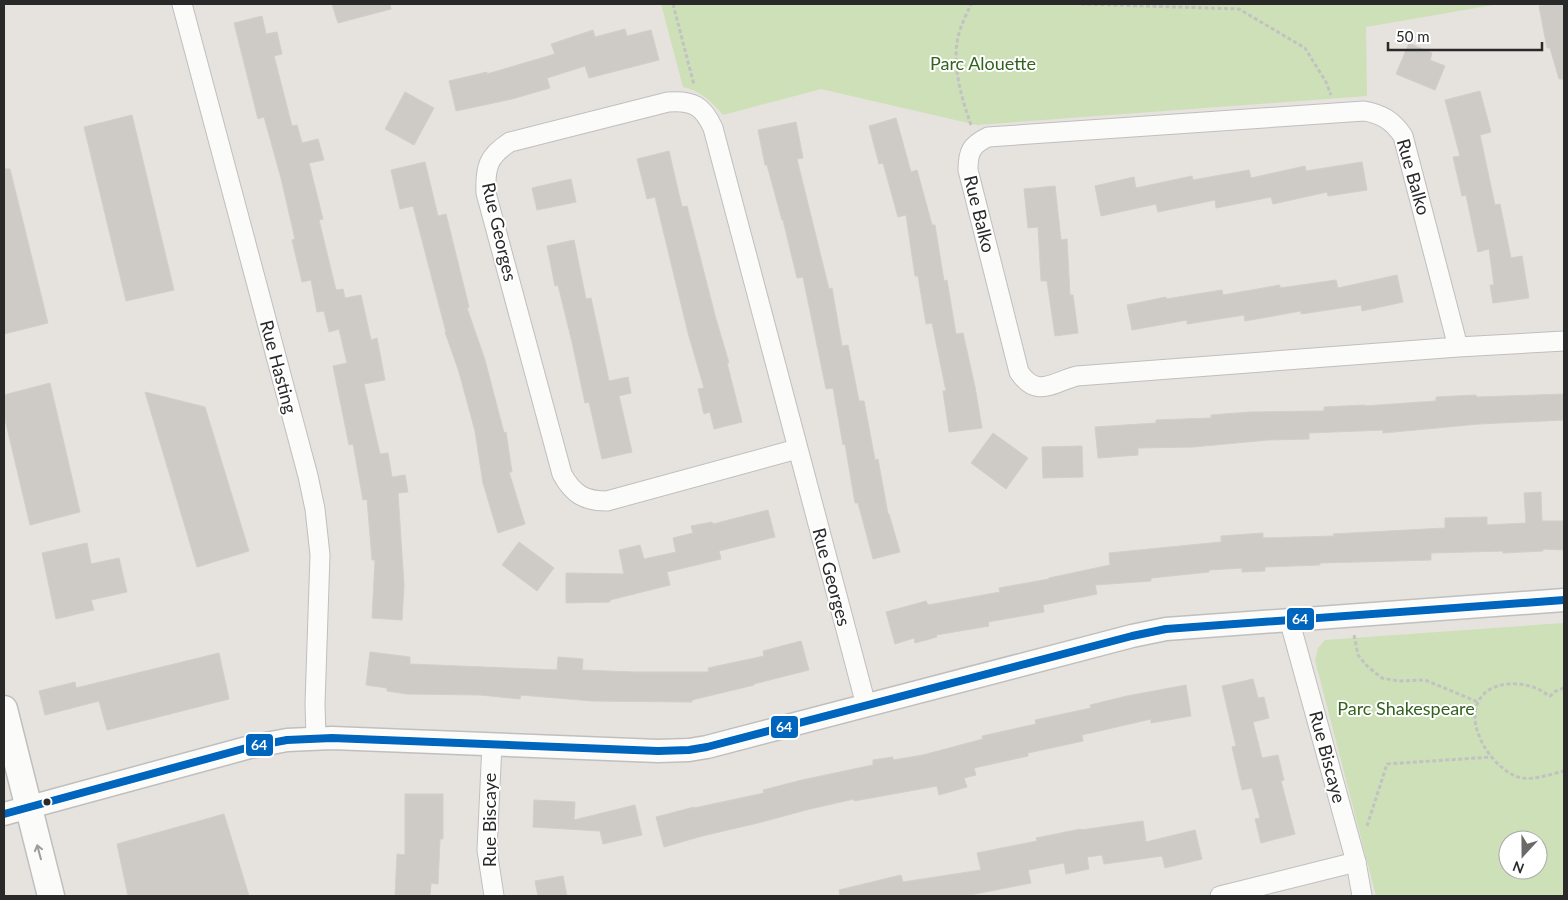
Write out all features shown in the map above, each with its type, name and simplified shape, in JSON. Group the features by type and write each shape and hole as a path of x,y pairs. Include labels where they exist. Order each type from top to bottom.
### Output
{"main road":[{"path":"4,709 51,896"}],"street":[{"name":"Rue Hasting","path":"182,4 308,476 315,509 320,562 315,704 316,738"},
{"name":"Rue Georges","path":"797,449 607,501 593,501 580,495 568,486 562,474 486,193 485,177 488,162 497,150 510,142 668,102 683,100 696,105 707,116 713,128 866,705"},
{"name":"Rue Balko","path":"1458,347 1403,136 1395,124 1376,113 1364,110 988,137 978,142 972,149 968,159 968,170 1019,372 1025,382 1036,386 1046,387 1077,376 1458,347 1564,341"},
{"path":"4,814 250,747 287,740 316,738 658,751 689,750 1166,629 1564,600"},
{"name":"Rue Biscaye","path":"1289,619 1356,862 1362,896"},
{"name":"Rue Biscaye","path":"492,744 487,850 494,896"},
{"path":"1220,896 1356,862"}],"path":[{"path":"673,4 693,80 696,105"},
{"path":"971,4 959,34 957,64 962,101 978,142"},
{"path":"1081,4 1193,5 1239,9 1305,48 1326,82 1337,112"},
{"path":"1350,615 1358,654 1367,666 1382,678 1398,681 1425,680 1478,702"},
{"path":"1564,688 1550,696 1534,687 1508,684 1499,686 1490,690 1478,702 1476,710 1476,727 1481,741 1502,768 1523,778 1564,771"},
{"path":"1367,826 1387,764 1492,757"}],"green space":[{"name":"Parc Alouette","path":"661,4 1499,4 1366,27 1367,96 977,125 821,89 723,115 705,97 683,87"},
{"name":"Parc Shakespeare","path":"1564,623 1564,896 1376,896 1315,660 1318,648 1325,640"}],"building":[{"path":"332,4 390,4 391,9 338,23"},
{"path":"1564,4 1564,79 1559,79 1550,48 1547,48 1539,6"},
{"path":"262,16 266,34 277,32 282,54 274,56 292,126 297,125 302,143 318,139 324,160 309,163 323,219 319,220 336,290 343,289 345,298 361,295 371,340 377,338 385,380 364,384 380,454 388,453 392,477 405,475 408,492 398,493 404,585 402,620 372,618 375,560 372,560 367,499 363,500 353,444 349,445 333,366 347,363 339,329 329,332 324,311 317,312 311,280 302,282 292,240 295,239 281,178 264,117 258,119 234,23"},
{"path":"625,29 627,36 651,30 659,60 589,78 585,66 547,78 550,88 512,99 456,111 449,81 487,72 487,74 555,54 551,44 593,30 595,37"},
{"path":"1409,43 1432,53 1430,60 1445,66 1435,90 1396,74"},
{"path":"1480,91 1491,132 1480,135 1495,205 1500,204 1511,258 1522,256 1529,298 1493,303 1490,285 1494,285 1489,249 1478,252 1466,195 1462,196 1453,157 1460,156 1445,100"},
{"path":"405,92 434,108 414,145 385,129"},
{"path":"132,115 174,290 126,301 84,127"},
{"path":"896,118 911,172 917,170 932,225 935,225 944,281 947,280 956,334 963,333 982,428 949,432 943,391 946,391 932,323 926,324 918,276 915,276 906,215 898,217 883,163 879,164 869,126"},
{"path":"796,122 803,158 797,159 829,289 832,288 842,346 848,345 859,401 864,401 875,460 878,459 888,514 900,552 873,559 858,503 855,503 833,388 826,389 803,277 797,278 783,220 767,165 765,165 758,130"},
{"path":"669,151 682,207 687,206 729,363 727,363 742,422 714,429 710,412 704,414 698,389 704,388 688,333 655,197 647,199 637,159"},
{"path":"425,162 438,216 446,214 469,307 467,308 485,360 504,433 506,432 512,472 509,472 525,524 498,533 483,483 475,431 459,372 445,332 413,206 400,209 391,170"},
{"path":"1362,162 1367,190 1328,196 1327,192 1273,204 1271,197 1216,208 1215,200 1158,212 1156,204 1101,216 1095,186 1134,177 1136,188 1192,176 1193,180 1249,170 1251,178 1305,166 1306,171"},
{"path":"4,169 10,169 48,323 4,334"},
{"path":"571,179 576,202 537,210 532,188"},
{"path":"1055,186 1061,240 1067,239 1070,295 1073,295 1078,333 1055,336 1047,281 1041,281 1038,227 1028,228 1024,189"},
{"path":"574,240 586,299 591,298 609,381 628,377 631,393 619,396 632,452 602,459 589,402 585,403 572,342 558,285 555,286 547,246"},
{"path":"1397,275 1403,302 1362,311 1361,305 1301,314 1301,311 1245,321 1244,315 1187,324 1187,320 1132,330 1127,305 1166,297 1166,299 1222,290 1223,295 1280,285 1280,288 1336,280 1338,288"},
{"path":"50,383 80,512 30,525 4,415 4,395"},
{"path":"145,392 205,407 249,551 197,567"},
{"path":"1564,394 1564,420 1479,424 1383,433 1383,430 1309,433 1309,439 1268,440 1193,447 1138,448 1138,455 1098,458 1095,427 1156,423 1156,420 1211,418 1211,415 1250,412 1324,411 1324,407 1436,401 1436,397"},
{"path":"993,433 1028,458 1006,489 971,463"},
{"path":"1082,446 1083,477 1043,478 1042,447"},
{"path":"1541,492 1542,521 1564,521 1564,550 1543,549 1543,551 1503,553 1503,551 1431,553 1431,560 1320,563 1320,565 1265,567 1265,571 1242,572 1242,568 1209,570 1209,572 1151,578 1151,581 1095,585 1097,594 1043,605 1044,612 988,622 989,626 936,635 937,637 915,643 914,638 895,644 886,612 926,601 928,605 1000,592 999,588 1110,565 1109,553 1221,542 1221,536 1263,533 1263,538 1334,536 1333,534 1445,528 1445,518 1487,517 1487,525 1526,523 1524,493"},
{"path":"768,510 775,537 719,551 721,559 667,572 670,585 610,600 610,602 566,603 566,573 624,574 619,550 640,545 644,559 676,552 673,538 693,533 691,526 712,522 713,524"},
{"path":"519,542 554,568 537,591 502,565"},
{"path":"87,543 91,564 119,558 127,592 91,600 94,610 56,619 42,553"},
{"path":"801,641 809,670 692,700 692,702 592,701 521,695 520,699 480,695 407,694 387,691 387,688 366,685 370,652 410,657 410,664 557,670 558,657 583,659 582,670 709,672 708,668 764,656 763,651"},
{"path":"219,653 229,699 107,730 99,701 45,715 39,691 75,682 76,688"},
{"path":"1253,679 1258,698 1264,697 1269,718 1253,722 1262,758 1278,755 1284,780 1281,781 1295,834 1261,843 1255,819 1260,818 1252,788 1242,790 1232,747 1236,746 1222,686"},
{"path":"1186,685 1191,716 1151,723 1151,719 1082,735 1083,741 1028,753 1028,756 974,768 976,775 964,778 967,787 939,795 937,786 854,801 854,799 664,847 656,817 694,807 764,793 763,790 802,780 873,765 873,760 893,757 893,760 923,755 983,739 982,736 1036,724 1035,720 1091,708 1090,705"},
{"path":"405,794 443,794 443,839 440,839 438,884 431,883 430,896 395,896 397,854 405,855"},
{"path":"534,800 575,802 574,820 635,805 642,835 603,844 600,831 533,827"},
{"path":"224,814 249,896 128,896 117,844"},
{"path":"1143,821 1146,842 1195,830 1202,859 1165,868 1162,856 1104,864 1102,855 1087,857 1089,869 1066,874 1064,863 1028,870 1031,883 965,896 840,896 839,890 901,875 903,882 981,870 977,853 1037,841 1036,838 1081,829"},
{"path":"563,876 567,896 538,896 535,881"}],"transit line":[{"name":"64","path":"4,814 250,747 287,740 332,738 658,751 689,750 707,747 1132,636 1166,629 1564,600"}]}
